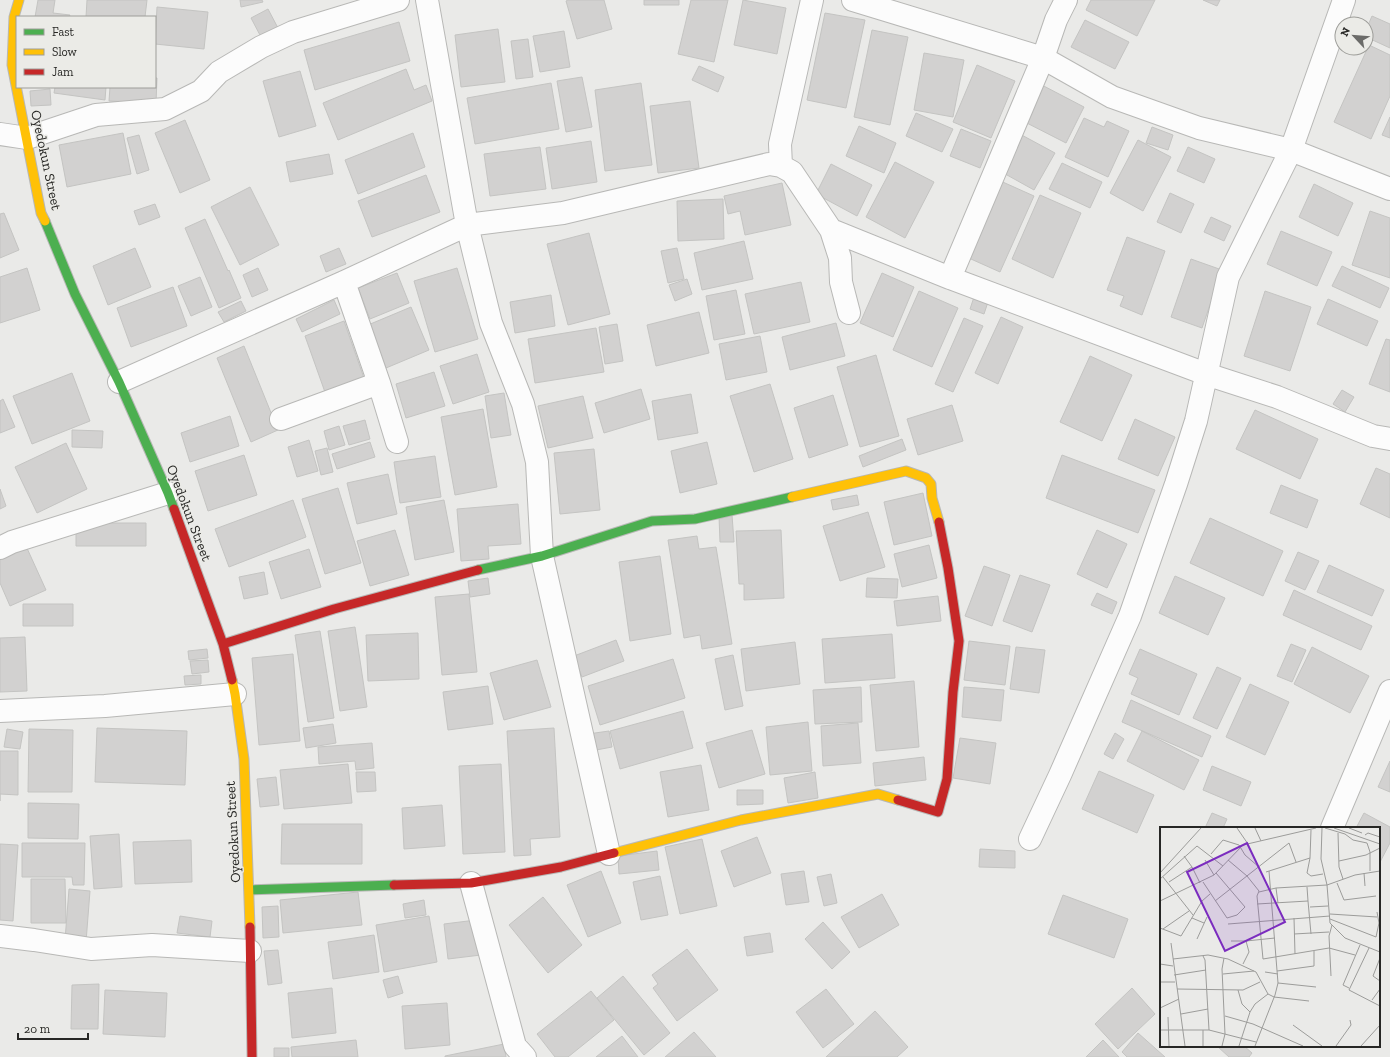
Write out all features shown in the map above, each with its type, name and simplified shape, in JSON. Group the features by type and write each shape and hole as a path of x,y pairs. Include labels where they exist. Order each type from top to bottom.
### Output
{"street":[{"name":"Oyedokun Street","path":"16,84 12,64 14,17 19,0"},
{"path":"0,134 27,138 96,115 165,109 201,91 219,72 268,44 293,32 398,0"},
{"path":"427,0 467,225 491,323 523,404 537,462 542,556 609,854"},
{"path":"781,166 780,144 812,0"},
{"path":"853,0 1043,58 1112,97 1200,128 1291,150 1390,189"},
{"path":"950,278 1043,58 1056,20 1066,0"},
{"path":"1030,839 1130,616 1196,421 1228,277 1291,150 1344,0"},
{"name":"Oyedokun Street","path":"17,88 41,212 75,294 119,382 168,493 223,644 235,694 244,759 250,890 252,1057"},
{"path":"119,382 344,282 467,225 563,213 769,164 781,166 792,172 831,230 840,258 841,282 849,312"},
{"path":"831,230 950,278 1206,374 1277,397 1373,436 1390,439"},
{"path":"344,282 379,383 396,442"},
{"path":"281,418 379,383"},
{"path":"223,644 342,607 480,569 542,556 652,521 695,519 906,471 926,478 931,484 932,498 937,512 948,568 959,641 953,692 947,779 938,812 878,794 741,820 561,868 471,884 250,890"},
{"path":"0,548 12,542 168,493"},
{"path":"1332,827 1390,691"},
{"path":"0,711 105,706 235,694"},
{"path":"471,884 514,1046 525,1057"},
{"path":"0,936 91,949 152,945 250,951"}],"building":[{"path":"38,0 55,0 53,13 70,15 70,16 35,16"},
{"path":"87,0 147,0 145,16 86,16"},
{"path":"240,0 262,0 263,2 241,7"},
{"path":"604,0 612,29 577,39 566,1"},
{"path":"644,0 679,0 679,5 644,5"},
{"path":"691,0 728,0 714,62 678,54"},
{"path":"743,0 786,8 777,54 734,45"},
{"path":"1091,0 1155,0 1137,36 1086,10"},
{"path":"1203,0 1220,0 1217,6"},
{"path":"157,7 208,12 204,49 156,44"},
{"path":"268,9 278,28 261,37 251,18"},
{"path":"825,13 865,20 846,108 807,100"},
{"path":"1374,17 1390,24 1390,48 1374,41"},
{"path":"1085,20 1129,42 1115,69 1071,47"},
{"path":"399,22 410,61 315,90 304,50"},
{"path":"498,29 505,82 461,87 455,35"},
{"path":"872,30 908,37 890,125 854,117"},
{"path":"564,31 570,67 540,72 533,36"},
{"path":"528,39 533,77 516,79 511,41"},
{"path":"1374,47 1390,55 1390,96 1371,139 1334,122 1364,56 1374,56"},
{"path":"924,53 964,60 953,117 914,110"},
{"path":"977,65 1015,81 991,138 953,122"},
{"path":"699,66 724,77 718,92 692,80"},
{"path":"406,69 414,90 426,85 432,101 338,140 323,103"},
{"path":"300,71 316,126 279,137 263,81"},
{"path":"582,77 592,127 566,132 557,81"},
{"path":"157,78 156,103 109,101 110,88 156,88"},
{"path":"551,83 559,129 475,144 467,98"},
{"path":"641,83 652,165 605,171 595,90"},
{"path":"1038,83 1084,107 1066,143 1019,119"},
{"path":"55,88 106,88 105,100 54,93"},
{"path":"50,89 51,105 31,106 30,91"},
{"path":"690,101 699,168 658,173 650,106"},
{"path":"916,113 953,129 942,152 906,136"},
{"path":"1390,117 1390,138 1382,135"},
{"path":"1084,118 1104,127 1107,121 1129,131 1108,177 1065,157"},
{"path":"185,120 210,180 180,193 155,133"},
{"path":"859,126 896,143 884,173 846,156"},
{"path":"1152,127 1173,135 1168,150 1146,143"},
{"path":"961,129 991,141 980,168 950,156"},
{"path":"123,133 131,174 67,187 59,145"},
{"path":"413,133 425,167 358,194 345,160"},
{"path":"1018,133 1055,153 1034,190 998,170"},
{"path":"139,135 149,170 137,174 127,138"},
{"path":"1138,140 1171,157 1143,211 1110,193"},
{"path":"591,141 597,182 552,189 546,148"},
{"path":"540,147 546,189 490,196 484,154"},
{"path":"1188,147 1215,159 1204,183 1177,171"},
{"path":"329,154 333,174 290,182 286,162"},
{"path":"895,162 934,182 905,238 866,217"},
{"path":"1062,163 1102,182 1090,208 1049,189"},
{"path":"831,164 872,185 857,216 816,194"},
{"path":"426,175 440,212 372,237 358,201"},
{"path":"996,179 1034,196 1000,272 962,255"},
{"path":"782,183 791,225 745,235 740,211 728,214 724,196"},
{"path":"1314,184 1353,203 1338,236 1299,217"},
{"path":"250,187 279,245 240,265 211,207"},
{"path":"1170,193 1194,204 1181,233 1157,222"},
{"path":"1040,195 1081,213 1053,278 1012,259"},
{"path":"723,199 724,239 678,241 677,201"},
{"path":"155,204 160,217 139,225 134,211"},
{"path":"1370,211 1390,218 1390,278 1352,265"},
{"path":"4,213 19,250 0,258 0,214"},
{"path":"1211,217 1231,226 1224,241 1204,232"},
{"path":"205,219 241,298 219,308 185,228"},
{"path":"1281,231 1332,252 1317,286 1267,264"},
{"path":"589,233 610,314 568,325 547,244"},
{"path":"1127,237 1165,251 1142,315 1120,306 1124,296 1107,290"},
{"path":"744,241 753,279 702,290 694,253"},
{"path":"135,248 151,287 108,305 93,266"},
{"path":"339,248 346,264 326,272 320,256"},
{"path":"677,248 684,279 668,283 661,251"},
{"path":"1191,259 1222,270 1202,328 1171,317"},
{"path":"1342,266 1389,288 1380,308 1332,286"},
{"path":"27,268 40,310 0,323 0,277"},
{"path":"258,268 268,290 252,297 243,275"},
{"path":"457,268 478,339 435,352 414,281"},
{"path":"397,273 409,303 370,319 358,288"},
{"path":"882,273 914,287 893,337 860,323"},
{"path":"200,277 212,307 191,316 178,286"},
{"path":"687,279 692,294 675,301 669,285"},
{"path":"801,282 810,322 754,334 745,294"},
{"path":"173,287 187,326 131,347 117,308"},
{"path":"736,290 745,334 714,340 706,296"},
{"path":"919,291 958,308 932,367 893,350"},
{"path":"1265,291 1311,307 1290,371 1244,356"},
{"path":"975,294 989,299 984,314 970,309"},
{"path":"551,295 555,326 515,333 510,302"},
{"path":"1328,299 1378,321 1367,346 1317,324"},
{"path":"334,300 340,314 302,332 296,319"},
{"path":"241,301 246,311 224,322 218,312"},
{"path":"411,307 429,350 386,368 368,325"},
{"path":"699,312 709,353 656,366 647,325"},
{"path":"1001,317 1023,327 998,384 975,373"},
{"path":"964,318 983,326 953,392 935,384"},
{"path":"344,321 365,381 326,395 305,336"},
{"path":"836,323 845,356 790,370 782,337"},
{"path":"617,324 623,361 605,364 599,327"},
{"path":"596,328 604,372 535,383 528,339"},
{"path":"760,336 767,372 726,380 719,344"},
{"path":"1386,339 1390,340 1390,392 1369,384"},
{"path":"244,346 278,430 251,442 217,358"},
{"path":"477,354 489,392 453,404 440,366"},
{"path":"876,355 899,436 860,447 837,367"},
{"path":"1090,356 1132,375 1102,441 1060,422"},
{"path":"434,372 445,406 406,418 396,384"},
{"path":"72,373 90,421 32,444 13,396"},
{"path":"770,384 793,459 754,472 730,396"},
{"path":"641,389 650,419 604,433 595,403"},
{"path":"1342,390 1354,397 1345,412 1333,404"},
{"path":"504,393 511,435 491,438 485,396"},
{"path":"691,394 698,433 658,440 652,401"},
{"path":"833,395 848,445 809,458 794,408"},
{"path":"583,396 593,438 548,448 538,406"},
{"path":"3,399 15,427 0,433 0,401"},
{"path":"952,405 963,441 918,455 907,419"},
{"path":"483,409 497,487 455,495 441,417"},
{"path":"1255,410 1318,439 1300,479 1236,449"},
{"path":"230,416 239,446 190,462 181,433"},
{"path":"1135,419 1175,437 1158,476 1118,459"},
{"path":"365,420 370,439 349,445 343,426"},
{"path":"339,426 345,445 329,450 324,431"},
{"path":"72,430 103,431 102,448 72,447"},
{"path":"902,439 906,450 863,467 859,456"},
{"path":"309,440 318,471 297,477 288,447"},
{"path":"370,442 375,457 337,469 332,454"},
{"path":"707,442 717,484 680,493 671,451"},
{"path":"66,443 87,489 37,513 15,467"},
{"path":"327,448 333,472 321,475 315,451"},
{"path":"594,449 600,510 560,514 554,453"},
{"path":"244,455 257,495 208,511 195,471"},
{"path":"1062,455 1155,490 1138,533 1046,498"},
{"path":"435,456 441,497 400,503 394,462"},
{"path":"1376,468 1390,474 1390,518 1360,504"},
{"path":"388,474 397,514 357,524 347,483"},
{"path":"1281,485 1318,500 1307,528 1270,513"},
{"path":"338,488 361,563 325,574 302,499"},
{"path":"0,489 6,506 0,509"},
{"path":"923,493 932,536 894,545 884,502"},
{"path":"857,495 859,505 833,510 831,500"},
{"path":"293,500 306,537 229,567 215,529"},
{"path":"444,500 454,552 415,560 406,507"},
{"path":"518,504 521,544 488,546 489,559 461,561 457,509"},
{"path":"868,512 885,567 840,581 823,526"},
{"path":"732,515 734,542 720,542 719,516"},
{"path":"1210,518 1283,551 1263,596 1190,563"},
{"path":"76,523 146,523 146,546 76,546"},
{"path":"395,530 409,575 370,586 357,541"},
{"path":"781,530 784,598 744,600 744,584 739,584 736,531"},
{"path":"1097,530 1127,544 1107,588 1077,574"},
{"path":"697,536 699,549 716,547 732,644 702,649 700,635 684,638 668,540"},
{"path":"929,545 937,578 902,587 894,554"},
{"path":"26,546 46,590 10,606 0,583 0,558"},
{"path":"309,549 321,587 281,599 269,562"},
{"path":"1298,552 1319,561 1305,590 1285,581"},
{"path":"660,556 671,634 630,641 619,562"},
{"path":"1329,565 1384,590 1372,616 1317,592"},
{"path":"984,566 1010,575 992,626 965,616"},
{"path":"264,572 268,594 244,599 239,577"},
{"path":"1020,575 1050,585 1032,632 1003,621"},
{"path":"1175,576 1225,598 1208,635 1159,613"},
{"path":"488,578 490,594 470,597 468,581"},
{"path":"867,578 898,579 897,598 866,597"},
{"path":"1294,590 1372,626 1361,650 1283,615"},
{"path":"1097,593 1117,602 1112,614 1091,605"},
{"path":"469,594 477,672 442,675 435,597"},
{"path":"938,596 941,621 897,626 894,601"},
{"path":"23,604 73,604 73,626 23,626"},
{"path":"355,627 367,707 340,711 328,631"},
{"path":"320,631 334,718 308,722 295,635"},
{"path":"418,633 419,679 368,681 366,635"},
{"path":"892,634 895,678 825,683 822,639"},
{"path":"25,637 27,691 0,692 0,638"},
{"path":"616,640 624,661 582,677 574,656"},
{"path":"969,641 1010,646 1005,685 964,680"},
{"path":"795,642 800,684 746,691 741,649"},
{"path":"1291,644 1306,650 1292,682 1277,676"},
{"path":"1016,647 1045,650 1039,693 1010,689"},
{"path":"1312,647 1369,676 1350,713 1294,684"},
{"path":"207,649 208,658 189,660 188,651"},
{"path":"1140,649 1197,674 1179,715 1131,694 1138,678 1129,674"},
{"path":"293,654 300,741 259,745 252,658"},
{"path":"733,655 743,706 725,710 715,659"},
{"path":"673,659 685,698 600,725 588,686"},
{"path":"208,660 209,672 192,674 190,661"},
{"path":"537,660 551,707 504,720 490,673"},
{"path":"1217,667 1241,678 1217,729 1193,718"},
{"path":"201,675 201,684 185,685 184,676"},
{"path":"914,681 919,747 876,751 870,685"},
{"path":"1250,684 1289,702 1265,755 1226,737"},
{"path":"488,686 493,724 448,730 443,692"},
{"path":"861,687 862,722 815,724 813,690"},
{"path":"964,687 1004,690 1001,721 962,717"},
{"path":"1131,700 1211,736 1202,757 1122,722"},
{"path":"683,711 693,748 620,769 610,731"},
{"path":"808,722 812,771 770,775 766,727"},
{"path":"858,723 861,763 823,766 821,726"},
{"path":"333,724 336,743 306,748 303,728"},
{"path":"97,728 187,731 185,785 95,782"},
{"path":"554,728 560,837 530,839 531,855 514,856 507,731"},
{"path":"7,729 23,732 20,749 4,747"},
{"path":"29,729 73,730 72,792 28,792"},
{"path":"752,730 765,774 719,788 706,743"},
{"path":"609,731 612,747 591,751 588,734"},
{"path":"1142,731 1199,760 1184,790 1127,761"},
{"path":"1115,733 1124,739 1113,759 1104,754"},
{"path":"960,738 996,743 990,784 953,778"},
{"path":"372,743 374,768 356,770 355,761 319,764 318,747"},
{"path":"0,751 18,751 18,795 0,794"},
{"path":"924,757 926,780 875,786 873,763"},
{"path":"1390,761 1390,792 1378,787"},
{"path":"348,764 352,803 284,809 280,770"},
{"path":"501,764 505,852 463,854 459,766"},
{"path":"701,765 709,810 668,817 660,772"},
{"path":"1212,766 1251,782 1241,806 1203,790"},
{"path":"1099,771 1154,795 1137,833 1082,809"},
{"path":"356,772 375,772 376,791 357,792"},
{"path":"815,772 818,798 788,803 784,778"},
{"path":"276,777 279,805 260,807 257,779"},
{"path":"737,790 763,790 763,804 737,805"},
{"path":"28,803 79,804 78,839 28,838"},
{"path":"442,805 445,846 404,849 402,808"},
{"path":"1212,813 1227,819 1223,827 1205,827"},
{"path":"1364,813 1390,827 1390,843 1380,862 1380,827 1357,827"},
{"path":"282,824 362,824 362,864 281,864"},
{"path":"119,834 122,887 94,889 90,836"},
{"path":"757,837 771,873 734,887 721,851"},
{"path":"702,839 717,906 680,914 665,847"},
{"path":"191,840 192,882 135,884 133,842"},
{"path":"22,843 85,843 84,885 73,885 72,877 22,877"},
{"path":"0,844 18,845 13,921 0,920"},
{"path":"980,849 1015,851 1015,868 979,867"},
{"path":"657,851 659,870 619,874 618,856"},
{"path":"601,871 621,923 588,937 567,885"},
{"path":"804,871 809,902 786,905 781,874"},
{"path":"831,874 837,903 824,906 817,877"},
{"path":"660,876 668,915 641,920 633,882"},
{"path":"31,879 65,879 66,923 31,923"},
{"path":"69,889 90,891 86,942 65,940"},
{"path":"358,892 362,925 283,933 280,900"},
{"path":"882,894 899,925 859,948 841,917"},
{"path":"1063,895 1128,919 1114,958 1048,934"},
{"path":"543,897 582,945 548,973 509,925"},
{"path":"424,900 426,915 405,918 403,904"},
{"path":"278,906 279,937 263,938 262,907"},
{"path":"180,916 212,921 210,937 177,933"},
{"path":"429,916 437,962 384,972 376,925"},
{"path":"476,920 481,955 448,959 444,924"},
{"path":"823,922 850,952 832,969 805,939"},
{"path":"770,933 773,952 747,956 744,937"},
{"path":"374,935 379,972 333,979 328,942"},
{"path":"687,949 718,990 677,1021 653,988 658,984 652,975"},
{"path":"278,950 282,983 268,985 264,951"},
{"path":"398,976 403,993 388,998 383,980"},
{"path":"623,976 670,1033 644,1055 597,998"},
{"path":"99,984 98,1029 71,1029 72,985"},
{"path":"332,988 336,1033 292,1038 288,993"},
{"path":"1132,988 1155,1014 1118,1049 1095,1024"},
{"path":"826,989 854,1024 823,1048 796,1012"},
{"path":"105,990 167,993 165,1037 103,1034"},
{"path":"591,991 614,1020 568,1057 555,1057 537,1034"},
{"path":"447,1003 450,1045 405,1049 402,1006"},
{"path":"875,1011 908,1047 897,1057 826,1057"},
{"path":"694,1032 716,1057 665,1057"},
{"path":"1138,1033 1165,1057 1127,1057 1122,1052"},
{"path":"622,1036 638,1057 596,1057"},
{"path":"356,1040 358,1057 292,1057 291,1047"},
{"path":"1103,1040 1119,1057 1086,1057"},
{"path":"504,1044 506,1057 445,1057 445,1056"},
{"path":"1218,1047 1245,1047 1252,1053 1249,1057 1229,1057"},
{"path":"274,1048 289,1048 289,1057 274,1057"}],"traffic: fast":[{"path":"45,221 75,294 119,382 174,509"},
{"path":"478,570 542,556 652,521 695,519 792,497"},
{"path":"250,890 394,885"}],"traffic: slow":[{"path":"16,85 12,65 14,17 19,0"},
{"path":"17,88 41,213 45,221"},
{"path":"792,497 906,471 926,478 931,484 932,498 939,522"},
{"path":"232,680 244,759 250,927"},
{"path":"614,853 741,820 878,794 898,800"}],"traffic: jam":[{"path":"174,509 223,644 232,680"},
{"path":"898,800 938,812 947,779 953,692 959,641 948,568 939,522"},
{"path":"223,644 334,609 478,570"},
{"path":"394,885 471,883 561,867 614,853"},
{"path":"250,927 252,1057"}]}
